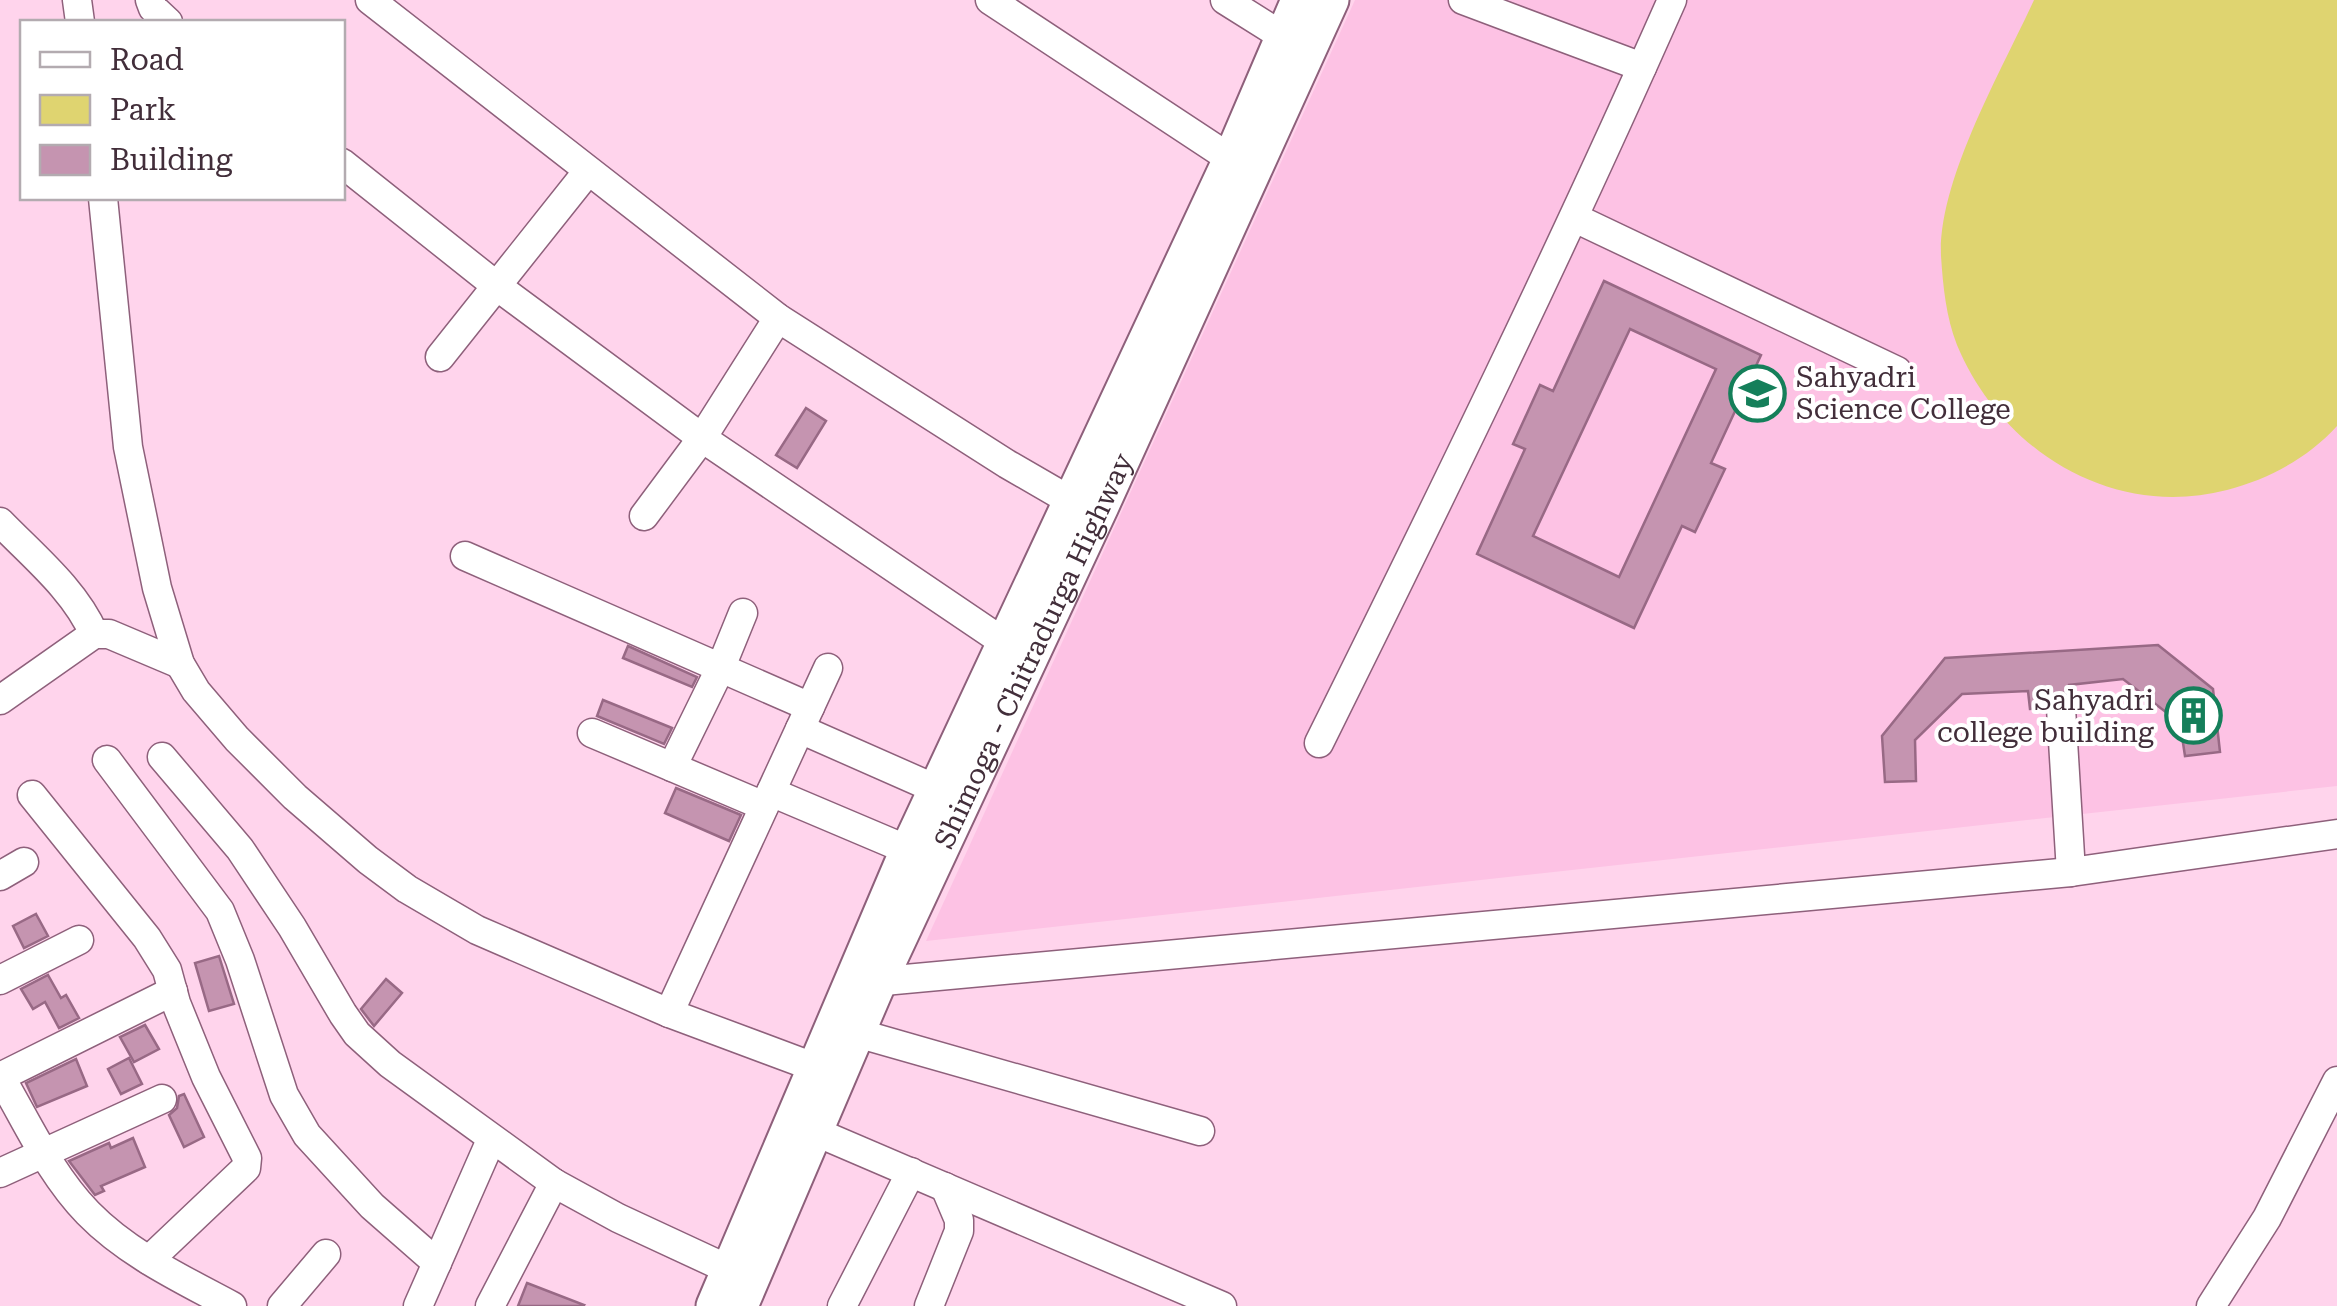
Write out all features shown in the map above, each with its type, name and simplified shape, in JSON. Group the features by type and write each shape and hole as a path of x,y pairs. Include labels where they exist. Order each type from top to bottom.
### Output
{"main road":[{"name":"Shimoga - Chitradurga Highway","path":"740,1306 858,1033 865,983 908,850 1231,160 1299,0"},
{"name":"Shimoga - Chitradurga Highway","path":"714,1306 814,1067 865,983 1101,506 1331,0"}],"street":[{"path":"150,0 166,20"},
{"path":"370,0 778,318 1006,464 1071,501"},
{"path":"990,0 1231,160"},
{"path":"1225,0 1284,36"},
{"path":"1463,0 1642,67"},
{"path":"1319,743 1576,218 1672,0"},
{"path":"345,165 498,288 702,438 1005,643"},
{"path":"440,357 588,171"},
{"path":"103,200 128,447 157,588 180,664 206,703 272,774 368,860 407,889 477,930 669,1013 814,1067"},
{"path":"1576,218 1897,372"},
{"path":"644,516 702,438 778,318"},
{"path":"0,522 65,590 86,616 94,634"},
{"path":"465,556 721,668 936,789"},
{"path":"672,767 721,668 742,612"},
{"path":"0,700 94,634 109,634 180,664"},
{"path":"669,1013 828,668"},
{"path":"2061,708 2071,872"},
{"path":"592,734 672,767 908,850"},
{"path":"162,757 240,849 357,1034 404,1075 554,1183 618,1218 730,1270"},
{"path":"107,760 220,911 284,1095 307,1135 372,1206 437,1263"},
{"path":"32,795 167,970 206,1077 248,1162 149,1260"},
{"path":"865,983 2071,872 2337,834"},
{"path":"0,980 79,940"},
{"path":"172,990 0,1077 63,1184 88,1214 149,1260 232,1306"},
{"path":"858,1033 1200,1131"},
{"path":"2211,1306 2267,1218 2337,1081"},
{"path":"0,1173 162,1099"},
{"path":"816,1132 946,1187 1168,1296 1222,1306"},
{"path":"418,1306 491,1140"},
{"path":"842,1306 911,1172"},
{"path":"490,1306 554,1183"},
{"path":"929,1306 959,1231 959,1220 946,1187"},
{"path":"282,1306 326,1254"}],"shaded area":[{"name":"Sahyadri Science College","path":"1355,0 2337,0 2337,786 926,941"}],"green space":[{"path":"2034,0 2337,0 2337,426 2301,457 2273,473 2227,490 2184,497 2143,495 2103,485 2066,468 2032,445 2002,417 1977,383 1957,345 1944,290 1941,256 1950,194 1974,126"}],"building":[{"path":"1604,281 1761,355 1711,463 1725,469 1695,532 1682,526 1634,628 1477,554 1525,449 1513,444 1540,385 1553,391","holes":["1630,329 1716,369 1619,577 1533,536"]},
{"path":"806,408 826,421 797,468 776,455"},
{"name":"Sahyadri college building","path":"2158,645 2213,689 2220,752 2185,756 2180,723 2123,679 2069,685 2068,692 2051,694 2044,708 2030,709 2028,691 1962,694 1915,740 1916,781 1885,782 1882,736 1945,658"},
{"path":"628,646 697,677 692,687 623,658"},
{"path":"603,700 672,728 664,744 597,716"},
{"path":"676,788 741,815 729,841 665,813"},
{"path":"36,914 48,936 24,948 13,926"},
{"path":"219,956 234,1004 209,1011 195,963"},
{"path":"48,975 79,1018 59,1028 45,1002 33,1009 21,989"},
{"path":"386,979 402,993 374,1026 361,1009"},
{"path":"145,1025 159,1049 134,1062 120,1037"},
{"path":"129,1058 142,1084 121,1094 108,1069"},
{"path":"76,1059 87,1086 37,1107 26,1083"},
{"path":"184,1094 204,1137 184,1147 169,1115"},
{"path":"133,1138 145,1167 101,1186 104,1191 95,1195 69,1161 109,1143 111,1148"},
{"path":"527,1283 584,1305 518,1306"}],"place":[{"name":"Sahyadri Science College","path":"1757,393"},
{"name":"Sahyadri college building","path":"2193,716"}]}
